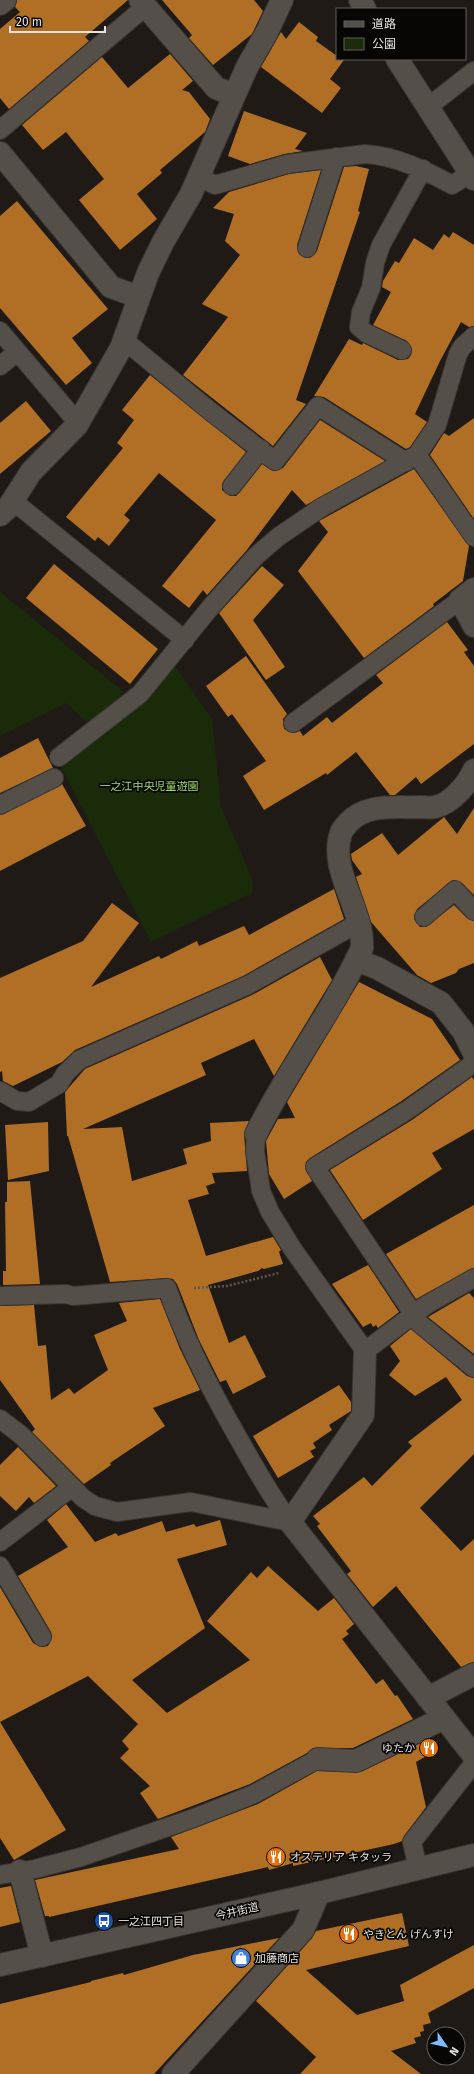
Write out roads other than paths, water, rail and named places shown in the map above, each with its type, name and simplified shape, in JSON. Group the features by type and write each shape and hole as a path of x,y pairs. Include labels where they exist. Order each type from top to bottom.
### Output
{"street":[{"path":"0,4 5,0"},
{"path":"6,508 31,472 78,423 124,340 139,297 163,242 191,194 247,67 267,32 282,0"},
{"path":"142,3 216,88 234,95"},
{"path":"398,60 472,176"},
{"path":"0,153 111,287 139,297"},
{"path":"467,595 474,626"},
{"path":"256,1134 362,948 360,922 339,860 341,832 355,816 373,809 436,807 464,788 474,770"},
{"path":"356,960 377,968 441,1004 463,1031 474,1053"},
{"path":"365,1351 363,1415 290,1522 474,1756"},
{"path":"428,1698 474,1674"},
{"path":"318,1759 356,1761 444,1718"},
{"name":"今井街道","path":"0,1965 319,1893 474,1855"},
{"path":"7,1870 42,1956"},
{"path":"173,2074 304,1930 319,1893"}],"lane":[{"path":"0,130 142,3"},
{"path":"428,107 474,71"},
{"path":"198,178 215,185 287,164 365,154 378,154 423,169 452,185 472,176"},
{"path":"307,248 336,157"},
{"path":"402,350 366,333 359,328 361,312 372,288 376,263 381,245 423,169"},
{"path":"0,331 78,423"},
{"path":"59,758 140,694 209,609 256,556 278,537 322,507 412,459 437,424 458,354 462,347 474,336"},
{"path":"124,340 210,411 275,461 318,406 412,459 474,537"},
{"path":"0,366 18,352"},
{"path":"232,486 261,449"},
{"path":"6,508 185,640"},
{"path":"293,724 467,595"},
{"path":"0,805 54,778"},
{"path":"424,917 455,890 474,911"},
{"path":"0,1091 17,1101 29,1102 59,1084 65,1074 79,1060 248,985 360,922"},
{"path":"474,1063 406,1111 315,1167 420,1324 474,1368"},
{"path":"256,1134 255,1151 261,1191 270,1212 303,1263 365,1351 426,1305 474,1278"},
{"path":"0,1296 66,1294 74,1296 167,1288 191,1349 209,1385 271,1497 290,1522"},
{"path":"0,1419 21,1435 72,1487 95,1506 117,1512 191,1502 290,1522"},
{"path":"0,1542 72,1487"},
{"path":"0,1566 42,1637"},
{"path":"7,1870 81,1857 194,1818 254,1794 318,1759"},
{"path":"418,1869 412,1842 474,1763"}],"place":[{"name":"ゆたか","path":"429,1748"},
{"name":"オステリア キタッラ","path":"276,1857"},
{"name":"一之江四丁目","path":"104,1921"},
{"name":"やきとん げんすけ","path":"349,1934"},
{"name":"加藤商店","path":"241,1958"}],"park label":[{"name":"一之江中央児童遊園","path":"149,786"}]}
